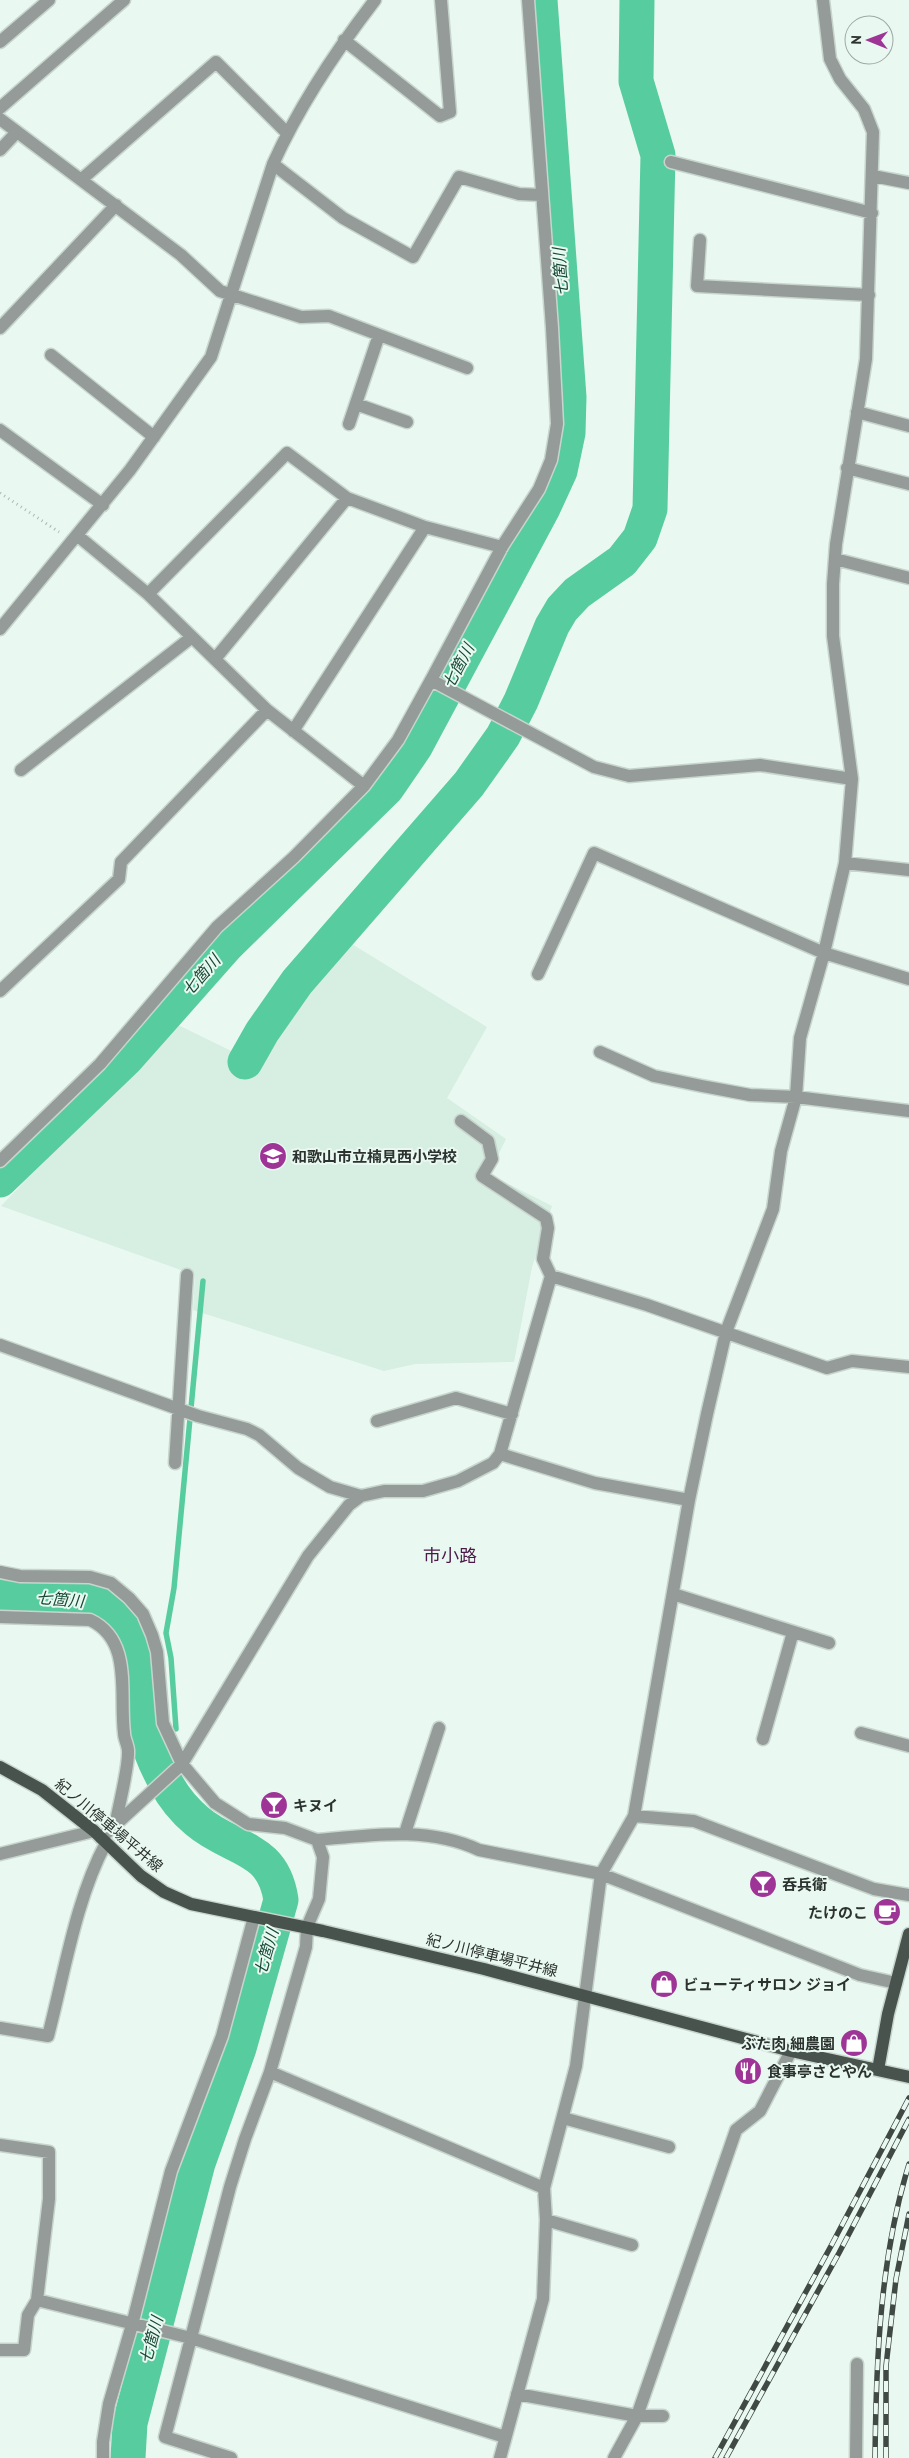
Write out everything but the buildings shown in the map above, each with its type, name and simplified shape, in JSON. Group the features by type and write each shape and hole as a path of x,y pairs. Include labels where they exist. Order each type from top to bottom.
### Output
{"main road":[{"name":"紀ノ川停車場平井線","path":"0,1767 42,1790 100,1838 141,1876 164,1892 191,1904 307,1927 484,1969 791,2051 909,2077"},
{"path":"878,2070 896,1983 909,1934"}],"street":[{"path":"0,42 49,0"},
{"path":"0,108 124,0"},
{"path":"0,629 103,505 211,358 273,164 287,133 305,98 344,40 376,0"},
{"path":"344,40 440,116 450,112 441,0"},
{"path":"0,1162 100,1064 217,927 294,857 364,786 398,740 434,681 502,547 539,489 551,460 557,424 552,328 528,0"},
{"path":"500,2458 543,2299 546,2220 544,2188 576,2066 601,1874 634,1816 689,1500 726,1332 773,1209 781,1151 796,1097 800,1038 824,953 845,863 852,779 833,636 834,559 847,468 866,359 873,132 864,109 840,79 830,58 823,0"},
{"path":"82,179 216,62 287,133"},
{"path":"0,119 181,255 220,291 301,317 329,316 467,368"},
{"path":"0,150 18,132"},
{"path":"671,162 872,213"},
{"path":"273,164 343,218 413,257 459,177 519,194 542,195"},
{"path":"873,176 909,183"},
{"path":"0,328 116,205"},
{"path":"700,240 697,286 869,295"},
{"path":"349,424 379,335"},
{"path":"51,355 154,437"},
{"path":"356,404 407,422"},
{"path":"857,412 909,426"},
{"path":"0,430 103,505"},
{"path":"148,594 287,453 347,498 425,526 502,547"},
{"path":"847,468 909,484"},
{"path":"215,659 347,498"},
{"path":"293,731 425,526"},
{"path":"74,541 148,594 266,710 364,786"},
{"path":"834,559 909,578"},
{"path":"21,770 192,637"},
{"path":"434,681 594,767 629,776 760,765 852,779"},
{"path":"0,991 119,879 121,862 266,710"},
{"path":"538,974 594,853 824,953 909,978"},
{"path":"845,863 909,870"},
{"path":"600,1052 654,1076 750,1095 796,1097 909,1111"},
{"path":"0,1854 100,1838 180,1766 308,1556 348,1505 361,1496 384,1491 423,1492 458,1481 493,1463 500,1454 551,1276 542,1259 548,1228 546,1218 482,1176 492,1159 488,1141 461,1121"},
{"path":"175,1462 180,1409 187,1275"},
{"path":"551,1276 647,1305 827,1368 852,1361 909,1367"},
{"path":"0,1345 198,1416 247,1429 306,1473 330,1487 361,1496"},
{"path":"377,1422 456,1398 512,1414"},
{"path":"500,1454 594,1484 689,1500"},
{"path":"0,1572 20,1576 90,1577 111,1583 129,1598 143,1614 152,1635 157,1652 163,1724 180,1766 215,1803 248,1824 285,1828 317,1840 406,1834 465,1844 479,1850 601,1874 860,1975 896,1983"},
{"path":"673,1594 829,1643"},
{"path":"0,1617 90,1620 110,1634 117,1650 121,1669 124,1734 128,1752 115,1826"},
{"path":"763,1739 793,1632"},
{"path":"406,1834 440,1728"},
{"path":"861,1733 909,1746"},
{"path":"634,1816 694,1821 874,1889 909,1895"},
{"path":"0,2028 48,2036 84,1897 97,1860 100,1838"},
{"path":"230,2458 165,2437 185,2337 244,2138 270,2072 306,1947 307,1927 319,1899 323,1857 317,1840"},
{"path":"104,2458 103,2442 109,2404 136,2326 171,2171 222,2036 258,1917"},
{"path":"614,2458 638,2416 736,2130 760,2111 791,2051"},
{"path":"270,2072 544,2188"},
{"path":"563,2118 668,2147"},
{"path":"0,2145 49,2152 49,2199 36,2300 28,2316 24,2350 0,2350"},
{"path":"546,2220 632,2245"},
{"path":"36,2300 185,2337 505,2437"},
{"path":"856,2458 857,2364"},
{"path":"517,2394 638,2416 663,2416"}],"path":[{"path":"0,493 74,541"}],"shaded area":[{"name":"和歌山市立楠見西小学校","path":"347,941 487,1027 447,1098 506,1139 489,1174 552,1206 532,1267 514,1362 415,1364 384,1371 193,1310 195,1275 1,1206 176,1024 258,1064"}],"waterway":[{"name":"七箇川","path":"0,1180 126,1059 227,945 387,788 415,747 543,508 560,471 568,433 569,397 540,0"},
{"path":"245,1062 262,1032 297,982 469,784 503,736 521,701 552,626 562,609 577,593 622,561 640,538 650,509 658,155 636,81 637,0"},
{"path":"176,1729 171,1658 166,1633 174,1588 203,1281"},
{"name":"七箇川","path":"0,1595 88,1600 112,1610 125,1622 133,1636 138,1651 146,1734 154,1759 172,1794 188,1813 210,1831 249,1851 260,1859 277,1882 281,1900 239,2048 198,2163 130,2423 128,2458"},
{"path":"155,1763 166,1751"}],"railway":[{"path":"715,2458 831,2246 909,2098"},
{"path":"726,2458 839,2253 909,2119"},
{"path":"875,2458 881,2310 892,2236 909,2164"},
{"path":"886,2458 886,2366 896,2279 909,2214"}],"place":[{"name":"和歌山市立楠見西小学校","path":"273,1156"},
{"name":"キヌイ","path":"274,1805"},
{"name":"呑兵衛","path":"763,1884"},
{"name":"たけのこ","path":"887,1912"},
{"name":"ビューティサロン ジョイ","path":"664,1984"},
{"name":"ぶた肉 細農園","path":"854,2043"},
{"name":"食事亭さとやん","path":"748,2071"}],"district":[{"name":"市小路","path":"450,1555"}]}
